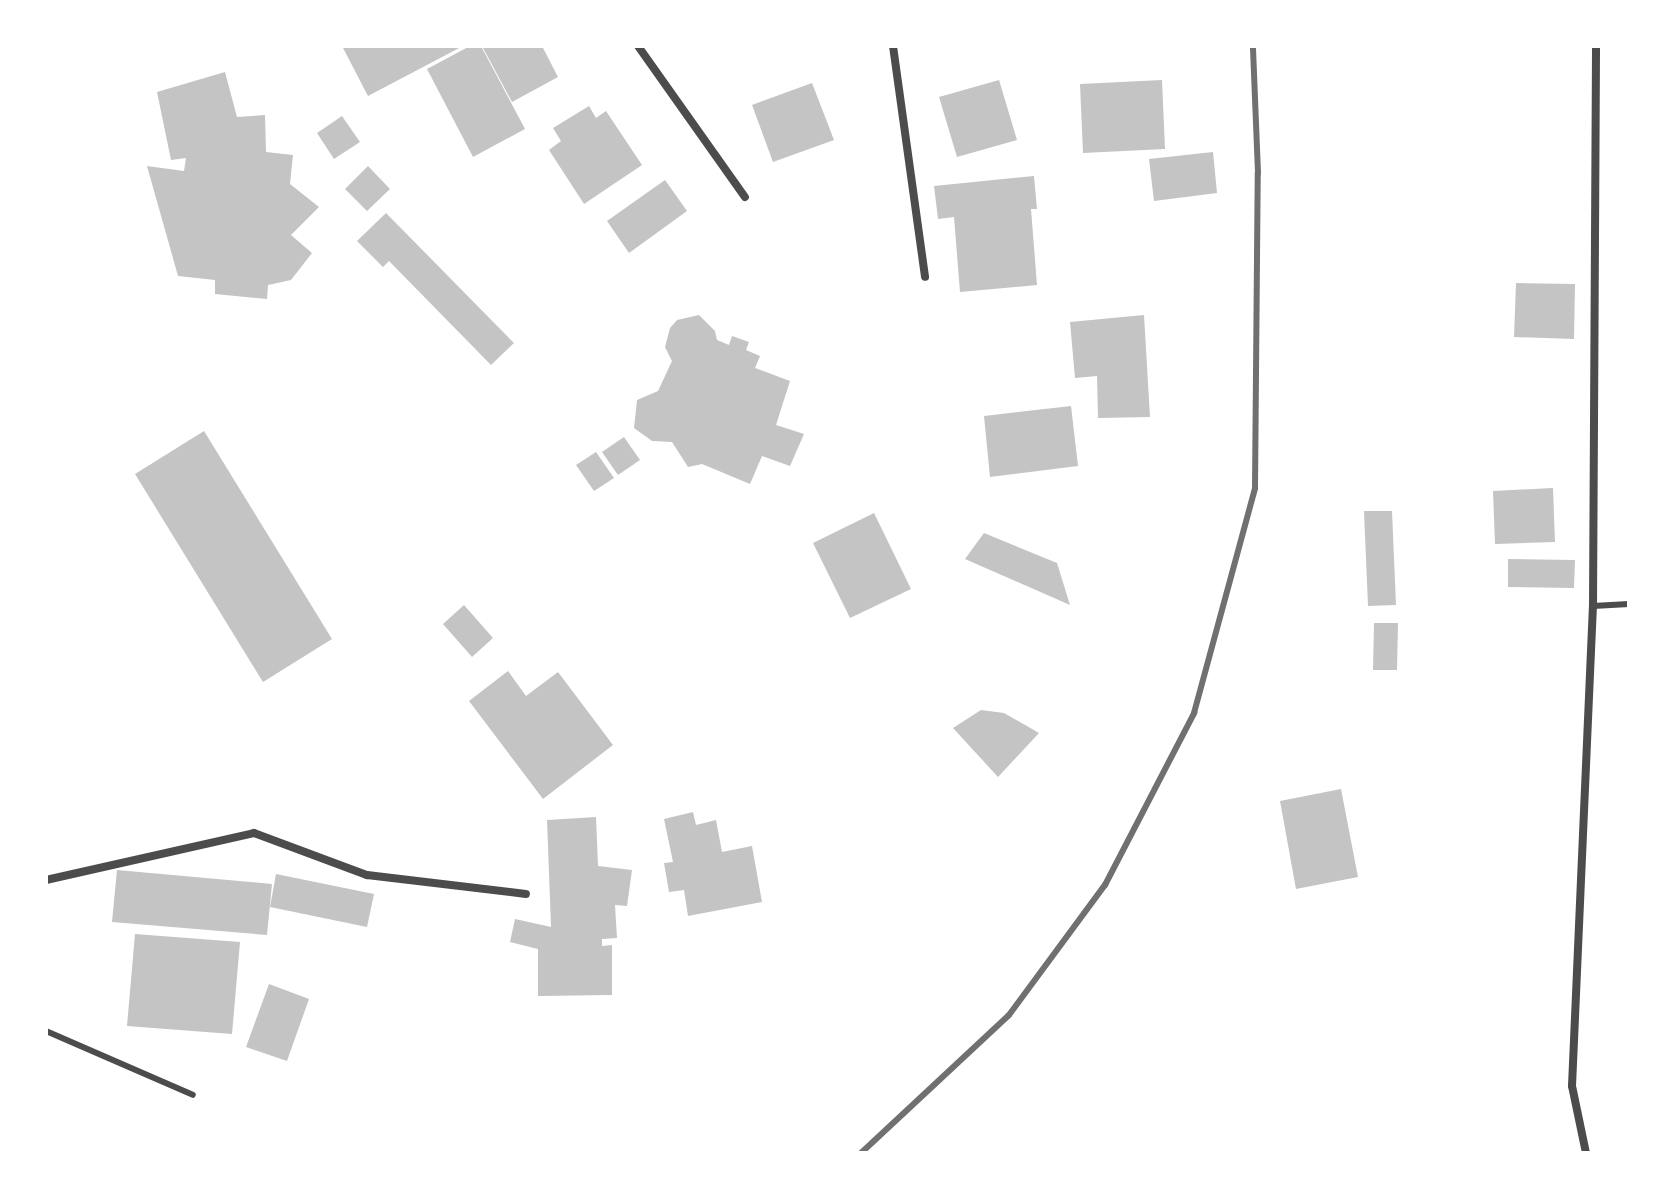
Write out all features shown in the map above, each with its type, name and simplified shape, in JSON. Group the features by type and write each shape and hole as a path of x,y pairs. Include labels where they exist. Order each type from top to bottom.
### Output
{"street":[{"path":"638,46 745,197"},
{"path":"893,46 925,277"},
{"path":"1586,1153 1572,1086 1593,606 1596,46"},
{"path":"46,880 254,833 367,875 526,894"}],"lane":[{"path":"1593,606 1629,604"},
{"path":"46,1031 193,1095"}],"building":[{"path":"342,46 463,46 368,96"},
{"path":"470,46 481,46 525,129 473,157 427,69"},
{"path":"482,46 542,46 558,77 512,102"},
{"path":"225,72 237,117 265,115 266,152 293,155 290,184 319,207 291,235 312,253 291,280 268,285 267,299 215,294 215,280 178,276 147,166 184,171 186,158 171,160 157,92"},
{"path":"999,80 1017,140 957,157 939,97"},
{"path":"1162,80 1165,149 1083,153 1080,84"},
{"path":"812,83 834,140 773,162 752,105"},
{"path":"589,106 596,118 606,111 642,165 584,204 549,150 561,141 553,128"},
{"path":"342,116 360,142 334,159 317,133"},
{"path":"1213,152 1217,193 1154,201 1149,159"},
{"path":"368,166 390,189 367,211 345,189"},
{"path":"1034,176 1037,209 1031,209 1037,285 960,292 954,217 938,219 934,186"},
{"path":"665,180 687,211 629,253 607,221"},
{"path":"386,213 514,343 491,365 389,261 383,267 357,241"},
{"path":"1516,283 1575,284 1574,339 1514,337"},
{"path":"699,315 715,331 717,340 729,345 732,336 749,342 746,350 760,356 755,368 790,381 776,425 804,434 790,466 762,456 750,484 702,464 688,467 672,442 652,441 634,428 637,400 658,391 672,361 665,347 670,328 677,320"},
{"path":"1144,315 1150,417 1098,418 1097,376 1075,378 1070,322"},
{"path":"1071,406 1078,466 990,477 984,416"},
{"path":"204,431 332,639 263,682 135,474"},
{"path":"624,437 640,460 618,475 602,452"},
{"path":"596,452 614,478 594,491 576,465"},
{"path":"1553,488 1555,542 1495,544 1493,491"},
{"path":"1364,511 1392,511 1396,605 1368,606"},
{"path":"874,513 911,589 850,618 813,543"},
{"path":"984,533 1057,563 1070,605 965,559"},
{"path":"1508,559 1575,560 1574,588 1508,587"},
{"path":"464,605 493,638 472,657 443,624"},
{"path":"1374,623 1398,623 1397,670 1373,670"},
{"path":"508,671 526,696 558,672 613,745 543,799 469,701"},
{"path":"981,710 1004,713 1039,733 998,777 953,728"},
{"path":"1341,789 1358,877 1296,889 1280,801"},
{"path":"693,812 696,825 716,820 722,852 752,846 762,902 688,916 684,890 669,892 664,863 673,862 664,819"},
{"path":"596,817 598,866 632,870 627,906 615,905 617,938 602,939 602,946 612,945 612,995 538,996 538,949 510,942 515,919 551,927 547,820"},
{"path":"117,870 272,884 267,935 112,922"},
{"path":"276,874 374,894 367,927 270,907"},
{"path":"135,934 240,942 232,1034 127,1026"},
{"path":"269,984 309,999 287,1061 246,1047"}],"railway":[{"path":"861,1153 1009,1015 1105,885 1194,713 1255,488 1258,173 1253,46"}]}
